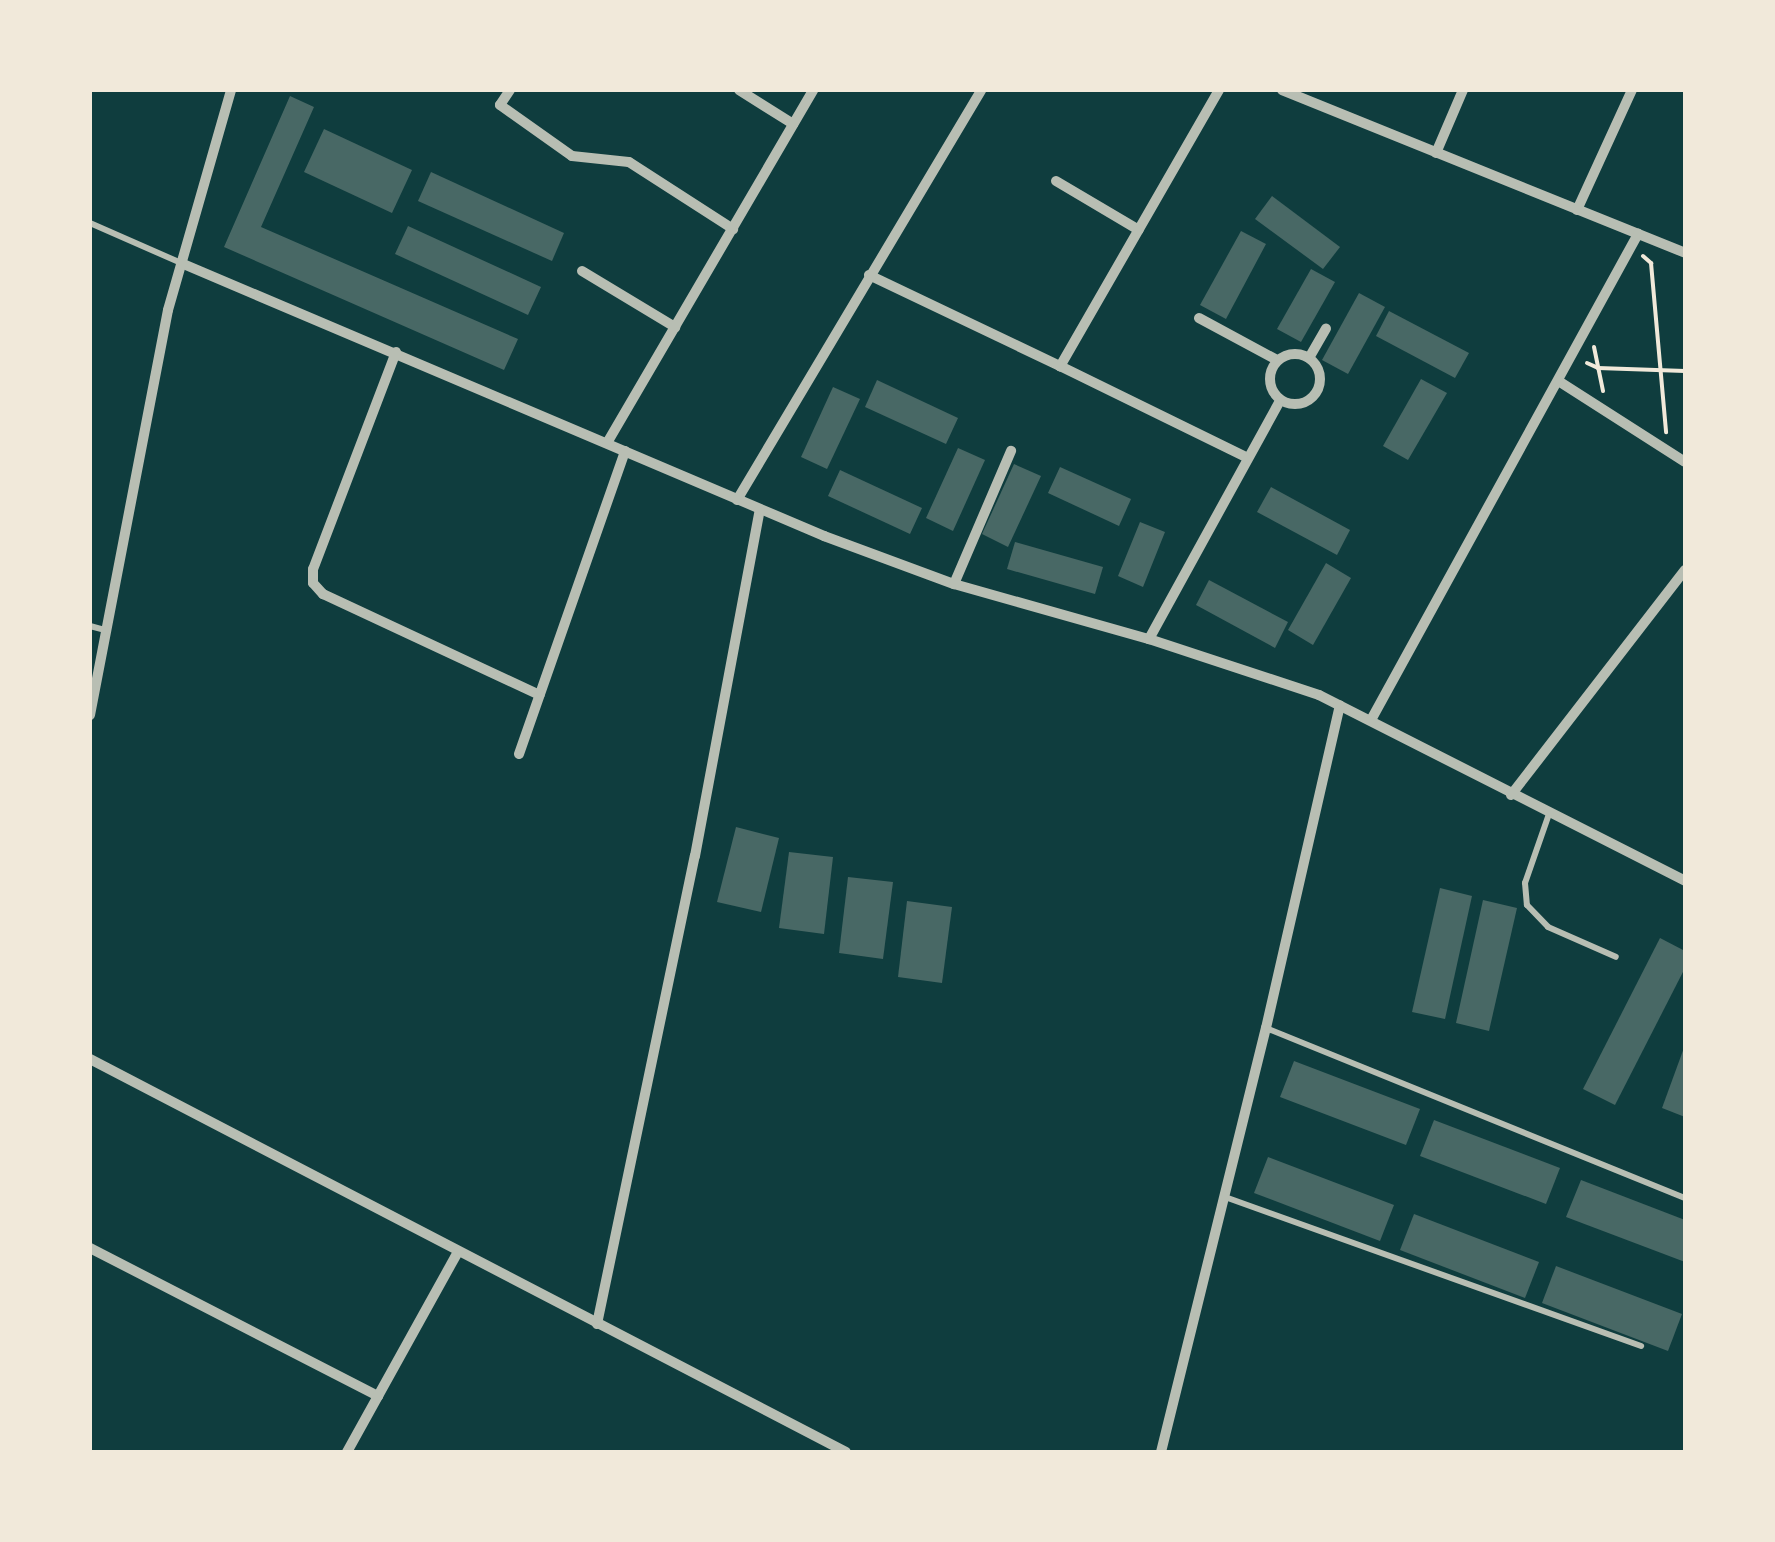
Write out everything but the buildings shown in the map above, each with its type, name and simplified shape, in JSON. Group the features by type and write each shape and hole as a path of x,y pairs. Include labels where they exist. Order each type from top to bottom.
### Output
{"street":[{"path":"90,715 180,263 231,90"},
{"path":"510,90 500,105 572,156 629,162 733,229"},
{"path":"739,90 793,124"},
{"path":"607,443 813,90"},
{"path":"737,500 981,90"},
{"path":"1060,366 1220,90"},
{"path":"1282,90 1685,254"},
{"path":"1436,153 1463,90"},
{"path":"1578,210 1632,90"},
{"path":"1056,182 1139,230"},
{"path":"1371,720 1638,234"},
{"path":"180,263 760,510 954,584 1149,638 1290,683 1340,704 1685,881"},
{"path":"582,272 675,326"},
{"path":"870,275 1246,457"},
{"path":"1200,318 1277,360"},
{"path":"1309,358 1326,329"},
{"path":"396,352 313,569 313,583 323,594 540,695"},
{"path":"1280,400 1270,376 1277,360 1286,356 1309,358"},
{"path":"1280,400 1305,403 1314,394 1320,378 1309,358"},
{"path":"1560,382 1685,462"},
{"path":"1149,638 1280,400"},
{"path":"519,754 625,451"},
{"path":"954,584 1011,451"},
{"path":"597,1324 695,856 760,510"},
{"path":"1512,795 1685,570"},
{"path":"1161,1452 1226,1197 1340,704"},
{"path":"90,1059 846,1452"},
{"path":"90,1248 378,1396"},
{"path":"347,1452 458,1252"}],"lane":[{"path":"90,223 180,263"},
{"path":"90,626 105,630"},
{"path":"1549,814 1526,883 1527,905 1548,927 1616,958"},
{"path":"1266,1028 1685,1198"},
{"path":"1226,1197 1640,1346"}],"path":[{"path":"1632,246 1651,263 1670,450"},
{"path":"1589,326 1607,410"},
{"path":"1573,357 1598,368 1685,370"}]}
